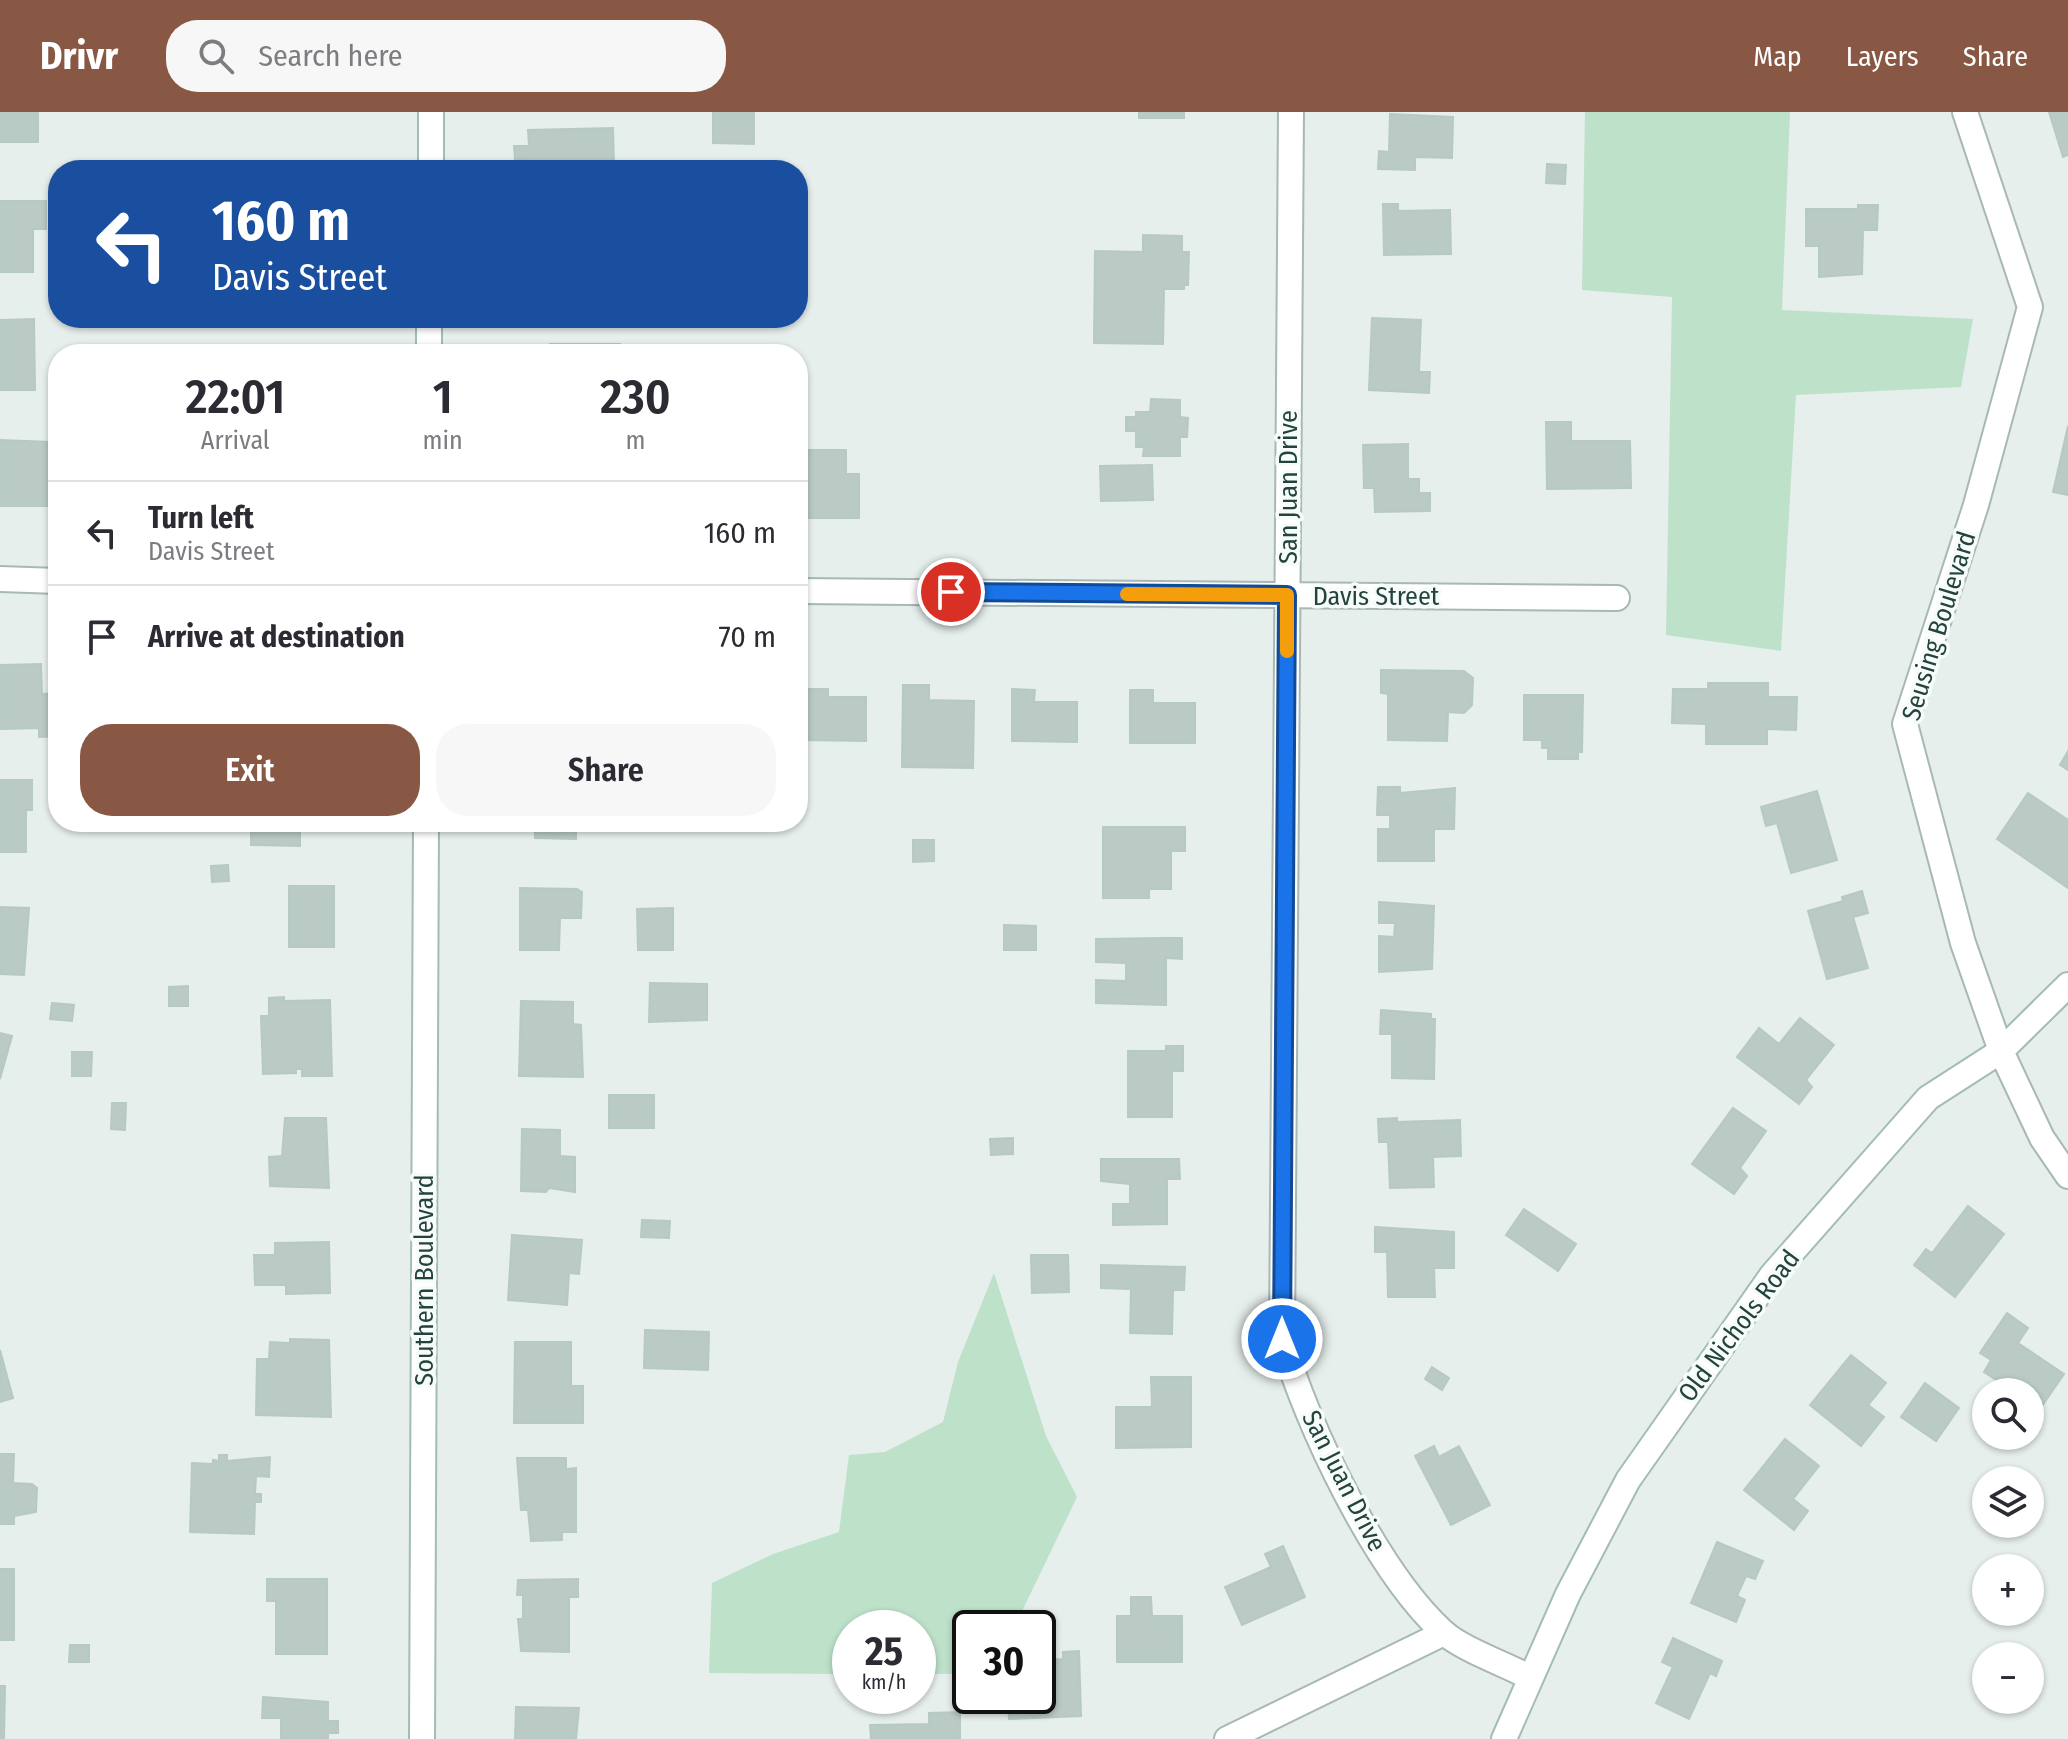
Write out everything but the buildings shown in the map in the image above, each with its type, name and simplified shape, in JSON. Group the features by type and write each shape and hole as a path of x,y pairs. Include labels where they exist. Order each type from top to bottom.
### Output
{"street":[{"path":"431,112 431,160"},
{"name":"San Juan Drive","path":"1291,112 1282,1339 1295,1384 1383,1561 1444,1633 1529,1677"},
{"name":"Seusing Boulevard","path":"1965,112 2030,307 1976,505 1905,724 1963,943 2001,1051 2042,1138 2068,1176"},
{"path":"0,579 48,581"},
{"name":"Davis Street","path":"808,591 1617,598"},
{"name":"Southern Boulevard","path":"422,1739 426,832"},
{"name":"Old Nichols Road","path":"1504,1739 1529,1677 1628,1480 1772,1275 1928,1098 2001,1051 2068,985"},
{"path":"1227,1739 1444,1633"}],"green space":[{"path":"1585,112 1790,112 1782,310 1973,319 1961,387 1796,395 1781,651 1666,635 1672,297 1582,290"},
{"path":"994,1273 1046,1436 1077,1497 1023,1610 952,1610 952,1674 936,1674 936,1610 832,1610 832,1674 709,1673 712,1583 773,1554 839,1532 849,1455 885,1452 943,1422 958,1362"}],"slow traffic":[{"path":"1127,594 1287,595 1287,651"}],"route":[{"path":"951,592 1287,595 1282,1339"}]}
